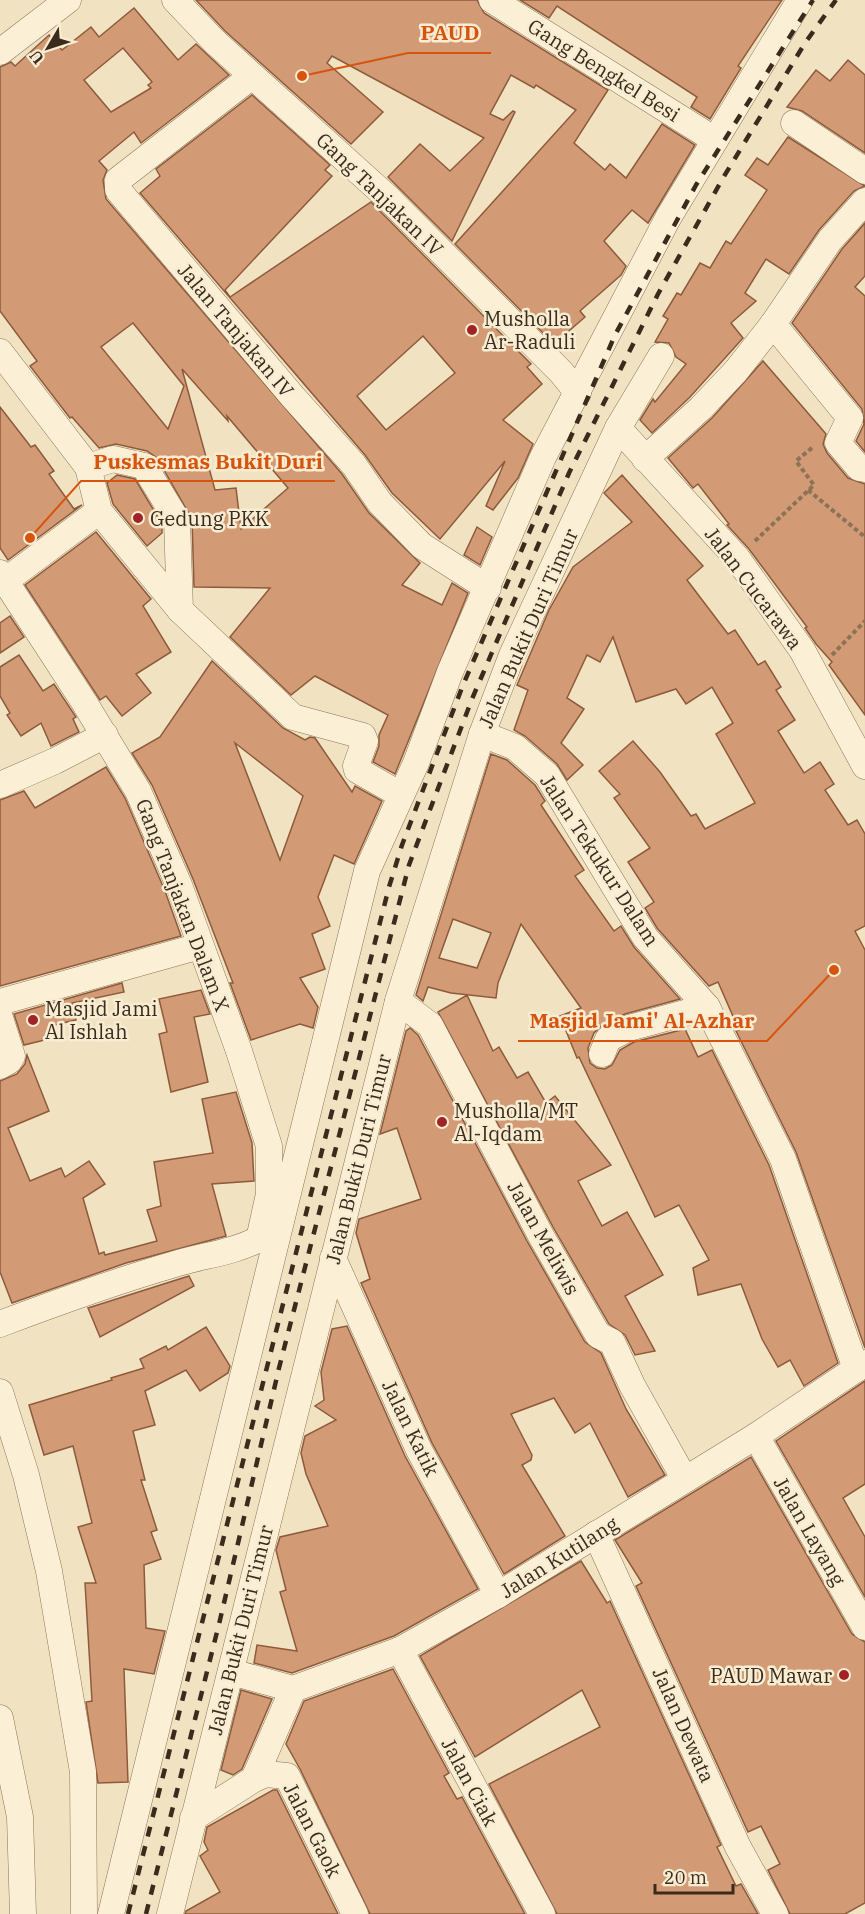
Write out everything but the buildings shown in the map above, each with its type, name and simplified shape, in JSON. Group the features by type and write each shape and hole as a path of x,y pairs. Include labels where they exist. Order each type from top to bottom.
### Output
{"street":[{"path":"0,52 68,0"},
{"name":"Gang Tanjakan IV","path":"175,0 215,42 387,197 561,372 578,393"},
{"name":"Gang Bengkel Besi","path":"492,0 715,140"},
{"path":"111,1914 266,1246 367,871 543,457 668,218 800,0"},
{"name":"Jalan Tanjakan IV","path":"252,75 118,180 118,190 293,397 354,465 380,502 422,546 488,588"},
{"path":"795,123 863,166"},
{"path":"645,459 708,400 773,324 830,240 865,201"},
{"path":"773,324 850,418 838,443 859,468 865,469"},
{"path":"1,356 88,466 99,511 180,610 293,717 363,736 365,741 356,766 357,770 401,795"},
{"name":"Jalan Bukit Duri Timur","path":"170,1914 398,1001 482,734 512,655 618,428 661,356"},
{"name":"Jalan Cucarawa","path":"618,428 736,558 802,650 865,766"},
{"path":"88,466 113,459 144,466 172,509 178,530 180,610"},
{"name":"Gang Tanjakan Dalam X","path":"99,511 2,577 105,735 138,791 179,885 239,1051 269,1146 266,1246"},
{"name":"Jalan Tekukur Dalam","path":"482,734 515,747 547,775 645,937 707,1007 783,1159 860,1366"},
{"path":"0,785 55,761 105,735"},
{"path":"0,1002 200,946"},
{"name":"Jalan Meliwis","path":"398,1001 430,1025 540,1233 598,1335 612,1342 632,1385 684,1478"},
{"path":"602,1054 608,1039 628,1028 707,1007"},
{"path":"0,1018 12,1056 6,1064 0,1066"},
{"path":"0,1324 119,1281 178,1263 244,1247 266,1246"},
{"name":"Jalan Katik","path":"333,1258 420,1450 498,1595"},
{"name":"Jalan Kutilang","path":"293,1689 400,1650 498,1595 684,1478 756,1436 860,1366"},
{"path":"0,1392 26,1475 49,1571 83,1772 84,1914"},
{"name":"Jalan Layang","path":"756,1436 865,1627"},
{"name":"Jalan Dewata","path":"596,1534 738,1847 775,1914"},
{"name":"Jalan Ciak","path":"400,1650 542,1914"},
{"path":"231,1672 293,1689"},
{"name":"Jalan Gaok","path":"254,1779 293,1689"},
{"path":"0,1718 10,1818 24,1914"},
{"name":"Jalan Gaok","path":"193,1818 254,1779 266,1774 287,1776 356,1914"}],"path":[{"path":"736,558 814,485 796,461 814,447"},
{"path":"808,490 865,537"},
{"path":"814,672 865,621"}],"railway":[{"path":"128,1914 389,887 402,845 463,685 615,335 696,185 813,0"},
{"path":"146,1914 220,1620 279,1368 409,865 472,699 569,473 658,294 723,178 805,43 836,0"}],"place":[{"name":"PAUD","path":"302,76"},
{"name":"Musholla Ar-Raduli","path":"472,330"},
{"name":"Gedung PKK","path":"138,518"},
{"name":"Puskesmas Bukit Duri","path":"30,538"},
{"name":"Masjid Jami' Al-Azhar","path":"834,970"},
{"name":"Masjid Jami Al Ishlah","path":"33,1020"},
{"name":"Musholla/MT Al-Iqdam","path":"442,1122"},
{"name":"PAUD Mawar","path":"844,1675"}]}
